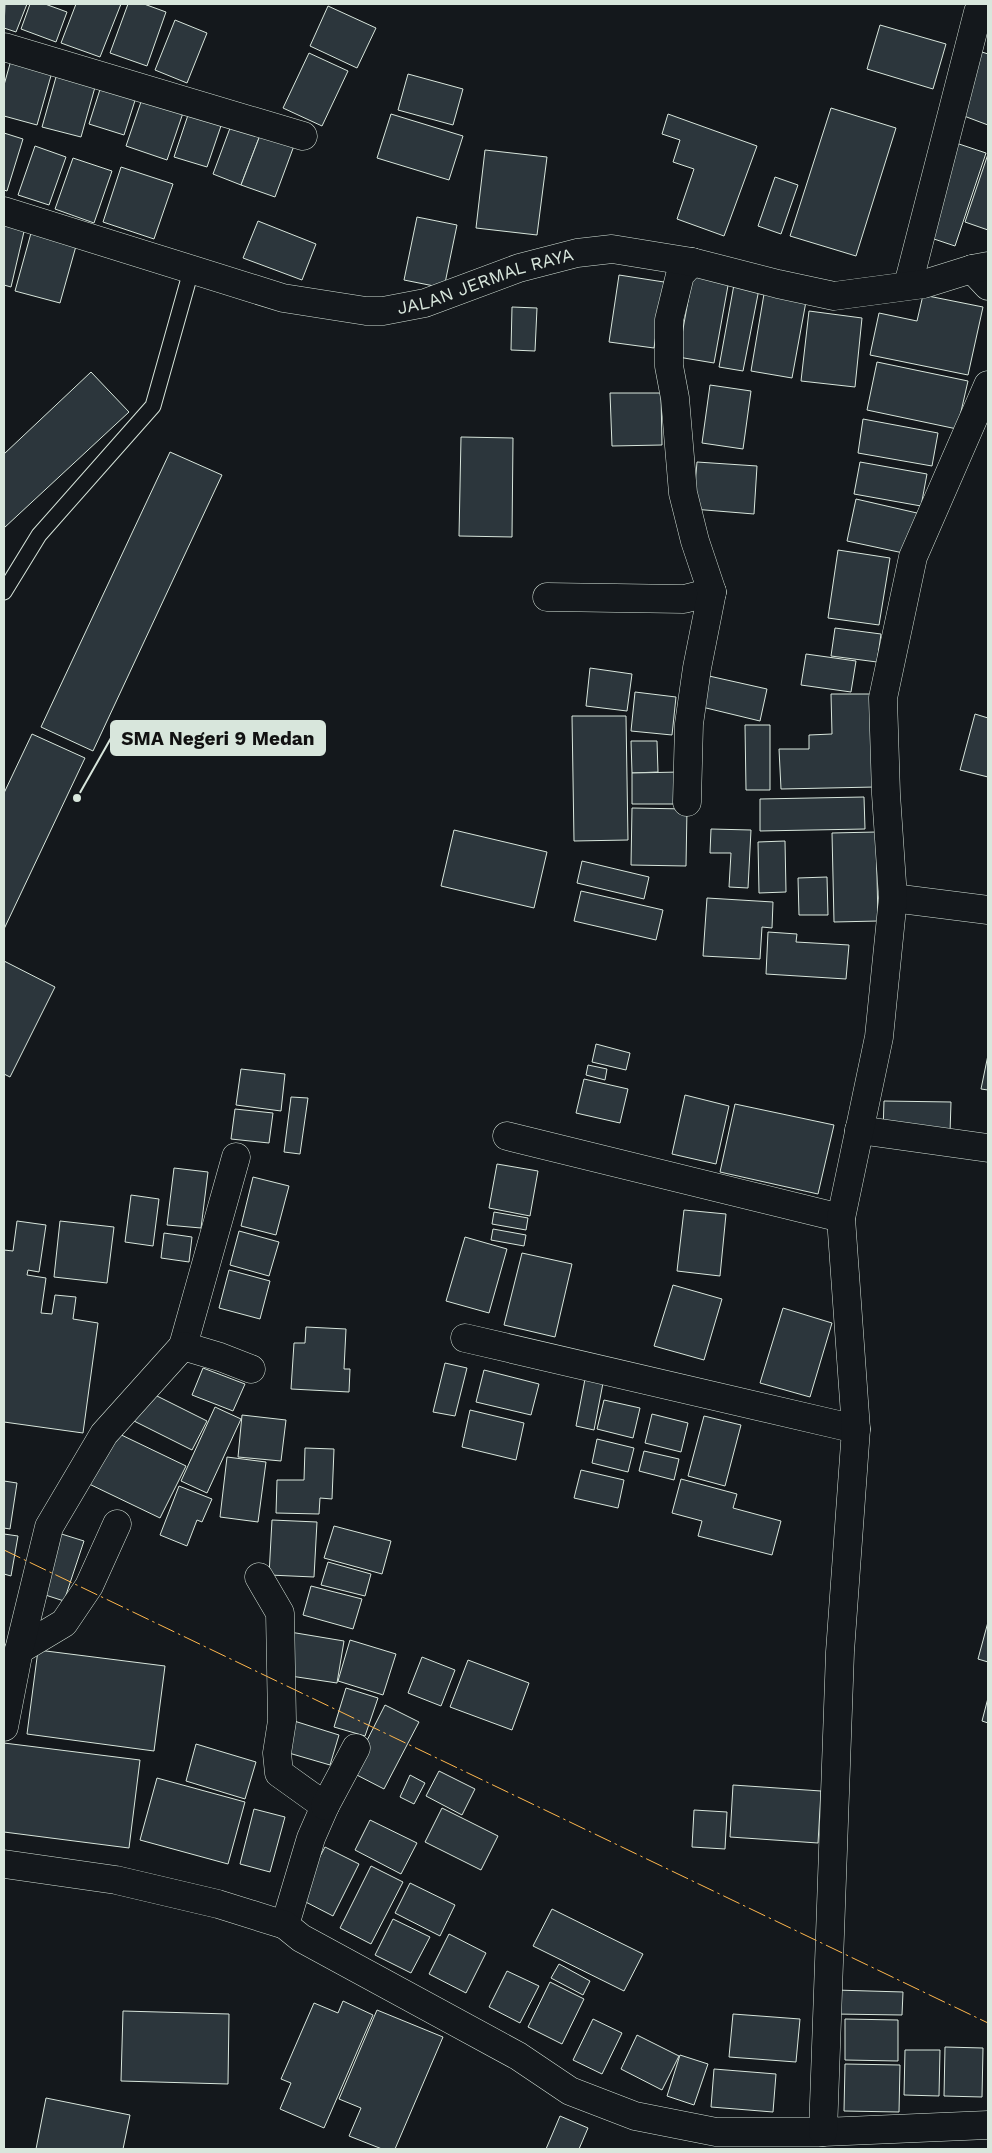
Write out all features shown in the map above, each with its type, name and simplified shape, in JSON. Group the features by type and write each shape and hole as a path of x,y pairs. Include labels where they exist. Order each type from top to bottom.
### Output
{"street":[{"path":"908,285 978,12"},
{"path":"4,47 303,136"},
{"name":"JALAN JERMAL RAYA","path":"4,211 191,271 283,298 366,311 383,311 425,304 519,268 577,253 612,248 692,262 834,296 983,274"},
{"path":"687,802 689,724 697,668 712,592 682,493 675,398 669,366 669,320 680,276 692,262"},
{"path":"823,2132 840,1652 856,1429 841,1218 879,1037 893,898 882,698 913,557 988,385"},
{"path":"547,597 684,599 712,592"},
{"path":"893,898 988,910"},
{"path":"860,1130 988,1148"},
{"path":"507,1136 841,1218"},
{"path":"4,1727 19,1650 49,1527 104,1434 183,1346 236,1157"},
{"path":"465,1338 856,1429"},
{"path":"183,1346 251,1369"},
{"path":"19,1650 64,1623 89,1586 117,1524"},
{"path":"259,1577 280,1613 282,1722 277,1753 279,1773 325,1806"},
{"path":"285,1925 311,1838 325,1806 356,1748"},
{"path":"4,1864 116,1880 218,1904 285,1925 301,1938 518,2056 570,2090 635,2116 714,2141 823,2132 988,2125"}],"lane":[{"path":"4,592 39,535 153,406 191,271"}],"building":[{"path":"5,4 27,4 16,32 4,28"},
{"path":"30,4 45,4 67,12 56,42 21,29"},
{"path":"76,4 121,4 100,57 61,43"},
{"path":"128,4 144,4 166,12 147,66 110,53"},
{"path":"328,6 376,28 357,68 310,46"},
{"path":"175,20 207,33 187,83 155,70"},
{"path":"880,25 946,44 933,89 867,69"},
{"path":"979,51 988,54 988,125 956,113"},
{"path":"13,53 54,65 37,125 4,116 4,85"},
{"path":"309,53 348,71 322,126 283,108"},
{"path":"58,70 97,80 81,137 42,127"},
{"path":"408,74 463,89 453,125 398,110"},
{"path":"103,80 138,91 124,135 89,124"},
{"path":"144,93 185,107 167,160 126,146"},
{"path":"831,108 896,128 856,256 790,236"},
{"path":"190,109 223,120 207,167 174,157"},
{"path":"391,114 463,136 449,180 377,158"},
{"path":"668,114 757,146 724,236 677,219 694,169 673,162 680,140 662,134"},
{"path":"233,120 262,130 241,185 213,174"},
{"path":"262,130 295,143 275,197 241,185"},
{"path":"4,133 23,139 7,191 4,190"},
{"path":"956,143 986,153 955,246 925,236"},
{"path":"35,146 66,157 49,205 18,195"},
{"path":"485,150 547,157 537,235 476,228"},
{"path":"988,154 988,230 965,222"},
{"path":"73,158 112,171 94,223 55,209"},
{"path":"121,167 173,184 154,239 103,222"},
{"path":"775,177 798,185 781,234 758,226"},
{"path":"417,217 457,225 444,288 404,280"},
{"path":"4,218 26,223 11,287 4,285"},
{"path":"258,221 316,244 302,280 243,258"},
{"path":"31,233 76,246 60,303 15,291"},
{"path":"693,273 729,280 714,363 678,357"},
{"path":"619,275 664,282 654,348 609,342"},
{"path":"735,279 760,284 743,371 719,367"},
{"path":"765,288 807,296 792,378 751,371"},
{"path":"923,295 983,307 968,375 870,355 879,313 917,321"},
{"path":"512,307 537,308 535,351 511,350"},
{"path":"809,311 862,318 855,387 801,381"},
{"path":"877,362 968,381 957,429 867,410"},
{"path":"91,372 129,412 4,528 4,454"},
{"path":"710,385 751,391 743,449 702,443"},
{"path":"610,393 661,393 662,445 612,446"},
{"path":"863,419 938,433 932,466 858,453"},
{"path":"461,437 513,438 512,537 459,536"},
{"path":"170,452 222,475 93,751 41,727"},
{"path":"697,462 757,466 754,514 693,509"},
{"path":"860,462 927,474 921,506 854,494"},
{"path":"856,499 917,513 908,554 847,541"},
{"path":"838,550 890,558 879,625 828,618"},
{"path":"835,628 881,634 877,662 831,656"},
{"path":"806,654 856,661 851,692 801,685"},
{"path":"590,668 632,674 627,711 586,706"},
{"path":"709,676 767,689 760,721 702,707"},
{"path":"635,692 676,697 672,735 631,731"},
{"path":"831,694 872,694 875,787 781,789 779,749 809,749 809,735 832,734"},
{"path":"975,714 988,718 988,777 960,770"},
{"path":"572,716 626,716 628,840 574,841"},
{"path":"745,725 770,725 770,790 746,790"},
{"path":"32,734 85,758 4,929 4,793"},
{"path":"631,741 657,741 658,772 632,773"},
{"path":"680,772 681,804 632,804 632,773"},
{"path":"864,797 865,829 760,831 760,799"},
{"path":"632,808 687,809 686,866 631,865"},
{"path":"711,829 751,830 748,888 729,887 731,853 710,853"},
{"path":"454,830 547,852 534,908 441,886"},
{"path":"876,832 878,921 834,922 832,833"},
{"path":"785,841 786,892 759,893 758,842"},
{"path":"582,861 649,877 644,899 577,883"},
{"path":"827,877 828,915 799,915 798,878"},
{"path":"581,891 663,910 656,940 574,921"},
{"path":"707,898 773,902 772,928 762,927 760,959 703,956"},
{"path":"768,932 797,934 796,942 849,945 846,979 766,974"},
{"path":"4,961 55,987 10,1077 4,1074"},
{"path":"596,1044 630,1053 626,1070 592,1062"},
{"path":"988,1055 988,1090 981,1089"},
{"path":"588,1065 607,1069 605,1080 586,1075"},
{"path":"241,1069 285,1074 281,1111 236,1105"},
{"path":"584,1079 628,1089 620,1123 576,1113"},
{"path":"685,1095 729,1106 716,1164 672,1154"},
{"path":"291,1097 308,1098 300,1154 284,1152"},
{"path":"884,1101 951,1102 950,1133 883,1132"},
{"path":"735,1104 834,1125 818,1194 720,1172"},
{"path":"235,1109 273,1113 269,1143 231,1139"},
{"path":"497,1164 538,1171 530,1216 489,1208"},
{"path":"174,1168 208,1172 201,1228 167,1225"},
{"path":"253,1177 289,1186 276,1235 241,1226"},
{"path":"131,1195 159,1199 153,1246 125,1242"},
{"path":"684,1210 726,1214 720,1276 677,1271"},
{"path":"494,1212 528,1218 526,1230 492,1224"},
{"path":"17,1221 46,1225 39,1272 28,1270 27,1275 46,1278 41,1313 52,1314 55,1295 76,1297 73,1319 98,1323 83,1433 4,1422 4,1250 13,1251"},
{"path":"60,1221 114,1227 107,1283 54,1277"},
{"path":"493,1229 526,1235 524,1246 491,1240"},
{"path":"239,1231 279,1242 269,1276 230,1265"},
{"path":"164,1233 192,1237 189,1262 161,1258"},
{"path":"465,1237 507,1249 489,1313 446,1301"},
{"path":"522,1253 572,1264 555,1337 504,1325"},
{"path":"229,1270 270,1281 260,1319 219,1308"},
{"path":"673,1285 722,1299 704,1360 654,1346"},
{"path":"783,1308 832,1323 810,1397 760,1383"},
{"path":"306,1327 346,1329 344,1369 350,1369 349,1392 291,1389 294,1343 305,1343"},
{"path":"445,1363 467,1368 455,1416 433,1412"},
{"path":"203,1368 245,1384 233,1411 192,1395"},
{"path":"484,1370 539,1384 531,1415 476,1402"},
{"path":"585,1379 603,1383 594,1430 576,1426"},
{"path":"147,1391 207,1421 192,1450 132,1420"},
{"path":"604,1400 640,1408 633,1438 597,1429"},
{"path":"215,1407 241,1419 207,1493 181,1481"},
{"path":"470,1410 524,1423 516,1460 462,1447"},
{"path":"652,1414 688,1423 681,1452 645,1443"},
{"path":"242,1415 286,1420 281,1461 238,1457"},
{"path":"704,1416 741,1425 725,1486 688,1476"},
{"path":"111,1430 186,1466 160,1518 85,1482"},
{"path":"597,1439 634,1448 628,1472 592,1463"},
{"path":"305,1448 334,1449 332,1499 320,1498 319,1514 276,1513 277,1480 304,1480"},
{"path":"644,1451 679,1459 674,1480 639,1471"},
{"path":"227,1457 266,1462 258,1522 220,1517"},
{"path":"581,1470 624,1480 618,1508 574,1498"},
{"path":"681,1479 737,1494 733,1508 781,1521 772,1555 698,1536 702,1521 672,1513"},
{"path":"4,1481 17,1483 10,1529 4,1528"},
{"path":"179,1486 212,1499 202,1522 197,1520 187,1546 160,1535"},
{"path":"272,1520 317,1522 314,1577 269,1575"},
{"path":"334,1526 391,1541 382,1574 324,1558"},
{"path":"55,1532 84,1541 64,1601 36,1592"},
{"path":"4,1534 18,1536 11,1576 4,1574"},
{"path":"328,1562 371,1574 365,1596 321,1585"},
{"path":"311,1586 362,1599 353,1629 303,1615"},
{"path":"988,1622 988,1662 978,1659"},
{"path":"290,1632 344,1641 337,1683 284,1675"},
{"path":"350,1640 396,1654 383,1695 338,1681"},
{"path":"38,1650 165,1666 154,1751 27,1734"},
{"path":"422,1657 455,1670 441,1706 408,1693"},
{"path":"468,1660 529,1683 512,1730 450,1707"},
{"path":"346,1688 378,1698 365,1736 334,1727"},
{"path":"988,1698 988,1723 982,1721"},
{"path":"385,1705 419,1722 384,1789 351,1772"},
{"path":"291,1720 339,1735 330,1765 282,1751"},
{"path":"4,1743 140,1760 129,1848 4,1832"},
{"path":"196,1744 256,1762 245,1799 186,1781"},
{"path":"439,1771 475,1789 462,1815 426,1796"},
{"path":"410,1775 425,1783 414,1804 400,1797"},
{"path":"157,1778 245,1802 228,1864 140,1840"},
{"path":"733,1785 821,1791 818,1843 730,1837"},
{"path":"442,1808 498,1836 481,1870 425,1842"},
{"path":"254,1809 285,1817 270,1872 240,1864"},
{"path":"694,1810 727,1812 725,1849 692,1847"},
{"path":"370,1820 417,1843 401,1874 355,1850"},
{"path":"325,1847 359,1864 333,1916 298,1898"},
{"path":"371,1866 403,1882 371,1944 340,1928"},
{"path":"410,1883 455,1905 440,1936 395,1913"},
{"path":"552,1909 643,1954 624,1991 533,1946"},
{"path":"393,1919 430,1937 411,1973 375,1955"},
{"path":"449,1934 486,1953 466,1993 429,1974"},
{"path":"559,1964 590,1981 583,1995 551,1978"},
{"path":"507,1971 539,1986 520,2023 489,2007"},
{"path":"550,1982 584,1999 562,2044 528,2027"},
{"path":"835,1990 903,1992 902,2015 835,2014"},
{"path":"343,2001 373,2015 324,2128 280,2109 291,2083 281,2079 314,2003 338,2013"},
{"path":"377,2010 443,2037 395,2149 382,2149 349,2136 361,2108 339,2099"},
{"path":"123,2011 229,2014 228,2084 121,2081"},
{"path":"733,2014 800,2019 796,2062 729,2057"},
{"path":"593,2019 622,2033 602,2074 573,2060"},
{"path":"845,2019 898,2020 898,2061 845,2060"},
{"path":"637,2035 679,2056 662,2090 621,2069"},
{"path":"945,2047 983,2048 982,2097 944,2096"},
{"path":"905,2050 940,2050 939,2096 904,2095"},
{"path":"680,2055 708,2064 694,2105 667,2096"},
{"path":"845,2064 900,2065 899,2112 844,2111"},
{"path":"714,2069 776,2074 773,2112 711,2107"},
{"path":"46,2098 130,2115 123,2149 36,2149"},
{"path":"560,2116 588,2128 579,2149 546,2149"}],"power":[{"path":"4,1550 988,2023"}],"place":[{"name":"SMA Negeri 9 Medan","path":"77,798"}]}
